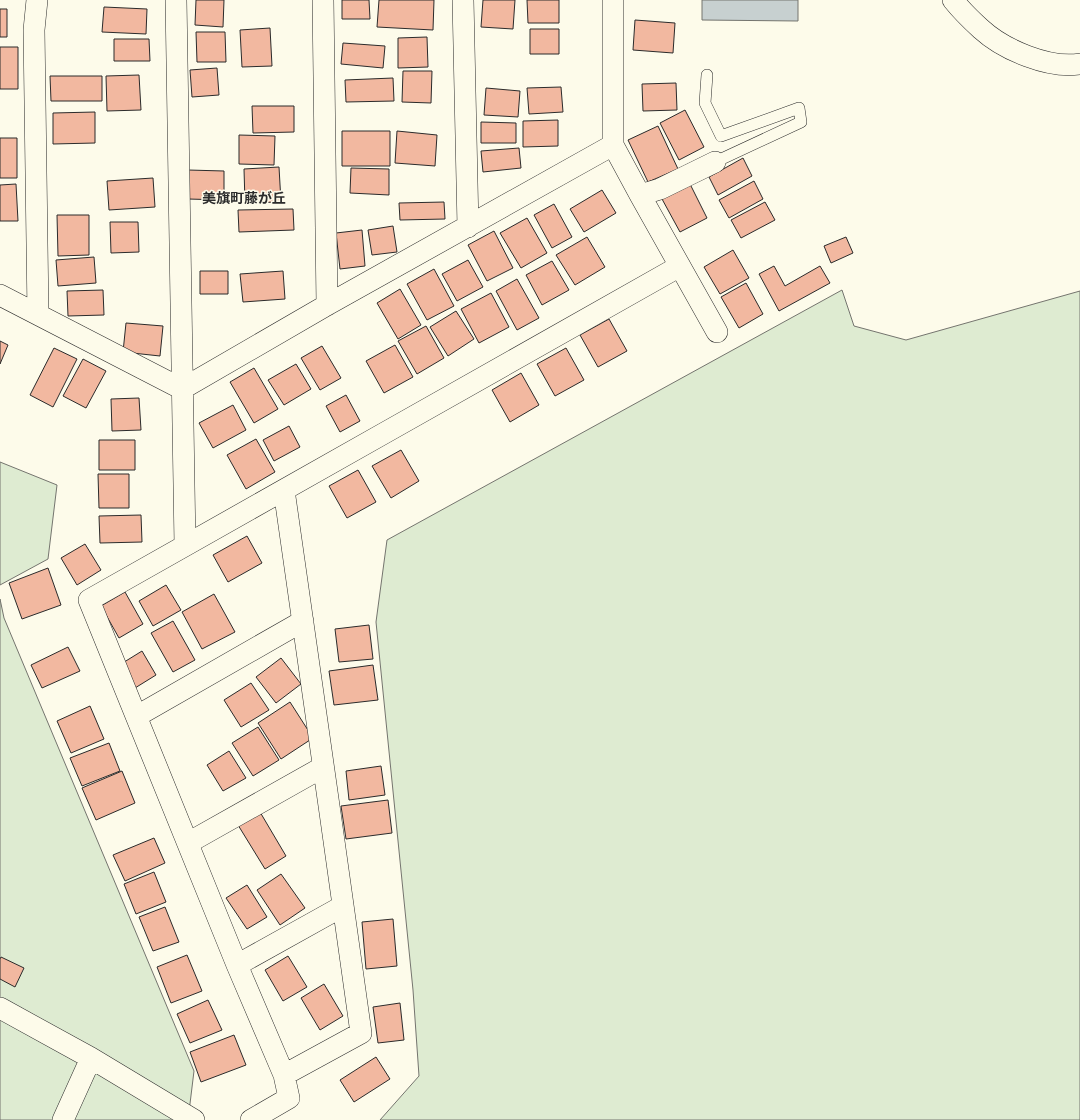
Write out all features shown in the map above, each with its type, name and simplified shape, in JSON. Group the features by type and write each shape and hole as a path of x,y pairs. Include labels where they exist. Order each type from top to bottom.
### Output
{"street":[{"path":"37,0 34,30 38,314"},
{"path":"176,0 185,545"},
{"path":"323,0 328,305"},
{"path":"463,0 468,227"},
{"path":"613,0 613,145 717,332"},
{"path":"953,0 982,30 1005,46 1038,60 1059,64 1080,64"},
{"path":"182,389 613,145"},
{"path":"640,195 660,189 715,162"},
{"path":"251,1120 290,1098 284,1075 237,965 89,600 680,266"},
{"path":"0,295 182,389"},
{"path":"284,490 304,621 361,1033 284,1075"},
{"path":"137,716 304,621"},
{"path":"188,843 323,767"},
{"path":"237,965 343,906"},
{"path":"0,1008 91,1058 194,1120"},
{"path":"64,1120 91,1058"}],"lane":[{"path":"707,75 705,103 720,136 799,108 801,122 715,162"}],"green space":[{"path":"842,290 854,326 906,340 1080,291 1080,1120 380,1120 419,1076 413,990 376,622 387,540"},
{"path":"0,462 57,485 48,559 0,585"},
{"path":"0,599 4,618 194,1071 188,1120 0,1120"}],"shaded area":[{"path":"702,0 798,0 798,21 702,20"}],"building":[{"path":"196,0 224,0 223,27 195,25"},
{"path":"342,0 369,0 370,19 342,19"},
{"path":"379,0 434,0 433,30 377,27"},
{"path":"483,0 515,0 513,29 481,27"},
{"path":"527,0 559,0 559,23 528,23"},
{"path":"104,7 147,9 146,34 102,32"},
{"path":"0,9 7,9 7,37 0,37"},
{"path":"635,20 675,23 673,53 633,50"},
{"path":"270,28 272,66 242,67 240,30"},
{"path":"530,29 559,29 559,54 530,54"},
{"path":"196,32 225,32 226,62 197,62"},
{"path":"427,37 428,67 398,68 398,38"},
{"path":"114,39 149,39 150,61 114,61"},
{"path":"343,43 385,46 383,68 341,64"},
{"path":"0,47 18,47 18,89 0,89"},
{"path":"217,68 219,95 192,97 190,70"},
{"path":"403,71 432,71 431,103 402,102"},
{"path":"139,75 141,110 107,111 106,76"},
{"path":"50,76 102,76 102,101 51,101"},
{"path":"393,78 394,101 346,102 345,80"},
{"path":"676,83 677,110 643,111 642,84"},
{"path":"561,87 563,112 529,114 527,88"},
{"path":"486,88 520,91 518,117 484,115"},
{"path":"252,106 294,106 294,132 253,133"},
{"path":"685,110 704,147 679,160 660,123"},
{"path":"95,112 95,143 53,144 53,113"},
{"path":"558,120 558,146 523,147 523,121"},
{"path":"481,122 516,123 516,143 481,143"},
{"path":"658,126 678,169 648,182 628,140"},
{"path":"342,131 390,131 390,166 342,166"},
{"path":"397,131 437,135 435,166 395,163"},
{"path":"239,135 275,136 274,165 239,164"},
{"path":"0,138 17,138 17,178 0,178"},
{"path":"519,148 521,168 483,172 481,151"},
{"path":"743,158 752,176 718,195 709,177"},
{"path":"279,167 281,202 245,203 244,169"},
{"path":"351,168 389,169 389,195 350,193"},
{"path":"188,170 224,171 224,200 188,199"},
{"path":"153,178 155,207 109,210 107,181"},
{"path":"754,181 763,199 729,218 719,200"},
{"path":"16,184 18,221 0,221 0,185"},
{"path":"690,184 707,218 680,232 662,199"},
{"path":"602,190 616,213 584,232 570,209"},
{"path":"444,202 445,219 400,220 399,203"},
{"path":"765,202 775,220 741,238 731,220"},
{"path":"554,204 572,237 552,248 534,215"},
{"path":"293,209 294,230 239,232 238,210"},
{"path":"57,215 89,215 89,255 58,256"},
{"path":"527,218 547,253 521,268 500,233"},
{"path":"110,222 138,222 139,252 111,253"},
{"path":"393,226 397,252 372,255 368,230"},
{"path":"362,230 365,266 340,269 336,233"},
{"path":"494,231 513,268 487,281 468,245"},
{"path":"587,237 605,267 575,285 556,255"},
{"path":"846,237 853,253 831,263 824,246"},
{"path":"733,250 749,278 720,294 704,267"},
{"path":"94,257 96,283 58,286 56,260"},
{"path":"468,260 483,287 457,301 442,274"},
{"path":"552,261 569,290 542,305 526,275"},
{"path":"774,266 785,286 820,266 830,283 779,311 759,274"},
{"path":"434,269 454,306 427,320 407,284"},
{"path":"200,271 228,271 228,294 200,294"},
{"path":"283,271 285,299 243,302 240,274"},
{"path":"517,279 539,318 517,330 496,291"},
{"path":"746,283 763,314 739,328 721,297"},
{"path":"400,289 421,325 398,339 377,303"},
{"path":"103,290 104,315 68,316 67,291"},
{"path":"491,293 509,327 479,343 461,309"},
{"path":"456,311 474,339 448,356 430,327"},
{"path":"609,319 627,351 598,367 580,335"},
{"path":"126,323 163,326 160,356 123,352"},
{"path":"426,326 444,358 417,374 398,341"},
{"path":"0,341 8,345 0,364"},
{"path":"395,345 413,377 384,393 366,361"},
{"path":"322,346 341,378 320,390 301,358"},
{"path":"54,348 77,359 53,407 30,395"},
{"path":"566,348 584,380 555,396 537,364"},
{"path":"83,359 106,371 86,408 63,396"},
{"path":"296,364 311,389 284,405 268,380"},
{"path":"254,368 278,409 254,423 230,382"},
{"path":"521,373 539,405 510,422 492,390"},
{"path":"346,395 360,421 340,432 326,406"},
{"path":"139,398 141,430 112,431 111,399"},
{"path":"233,405 246,430 213,448 199,423"},
{"path":"289,426 300,447 274,461 263,440"},
{"path":"256,439 275,472 246,489 227,455"},
{"path":"99,440 135,440 135,470 99,470"},
{"path":"401,450 419,481 391,498 372,466"},
{"path":"358,470 376,502 347,518 329,486"},
{"path":"98,474 129,474 129,508 99,508"},
{"path":"141,515 142,542 100,543 99,516"},
{"path":"247,536 262,563 228,582 213,555"},
{"path":"85,544 101,570 77,585 61,558"},
{"path":"48,568 61,605 22,619 9,583"},
{"path":"166,585 181,610 153,626 139,601"},
{"path":"125,592 143,624 119,638 101,606"},
{"path":"214,594 235,632 202,649 182,612"},
{"path":"173,621 195,660 173,672 151,633"},
{"path":"369,625 373,659 339,662 335,629"},
{"path":"68,647 80,671 42,688 31,665"},
{"path":"142,651 156,675 135,688 121,664"},
{"path":"281,658 301,684 276,703 256,677"},
{"path":"373,665 378,700 334,705 329,671"},
{"path":"251,683 269,710 241,727 224,700"},
{"path":"290,702 313,738 281,759 258,723"},
{"path":"90,706 104,739 71,753 57,721"},
{"path":"258,727 279,760 253,776 232,743"},
{"path":"109,743 120,771 82,786 70,758"},
{"path":"229,751 246,778 223,791 207,765"},
{"path":"381,766 385,795 349,800 346,771"},
{"path":"122,771 135,803 96,820 82,788"},
{"path":"388,800 392,833 346,839 341,806"},
{"path":"260,812 286,856 265,869 238,825"},
{"path":"154,838 165,863 125,881 113,855"},
{"path":"154,872 166,902 136,914 124,884"},
{"path":"281,874 305,908 280,925 257,890"},
{"path":"247,885 267,917 247,929 226,898"},
{"path":"165,907 179,942 153,951 139,917"},
{"path":"393,919 397,966 366,969 362,922"},
{"path":"187,955 202,991 171,1003 157,967"},
{"path":"288,956 307,987 283,1001 265,970"},
{"path":"1,957 24,968 15,987 0,979"},
{"path":"324,984 343,1016 320,1030 301,998"},
{"path":"208,1000 222,1030 190,1043 177,1014"},
{"path":"400,1003 404,1040 378,1043 373,1007"},
{"path":"234,1035 246,1065 201,1082 190,1052"},
{"path":"376,1057 390,1079 354,1102 340,1080"}],"district":[{"name":"美旗町藤が丘","path":"244,198"}]}
